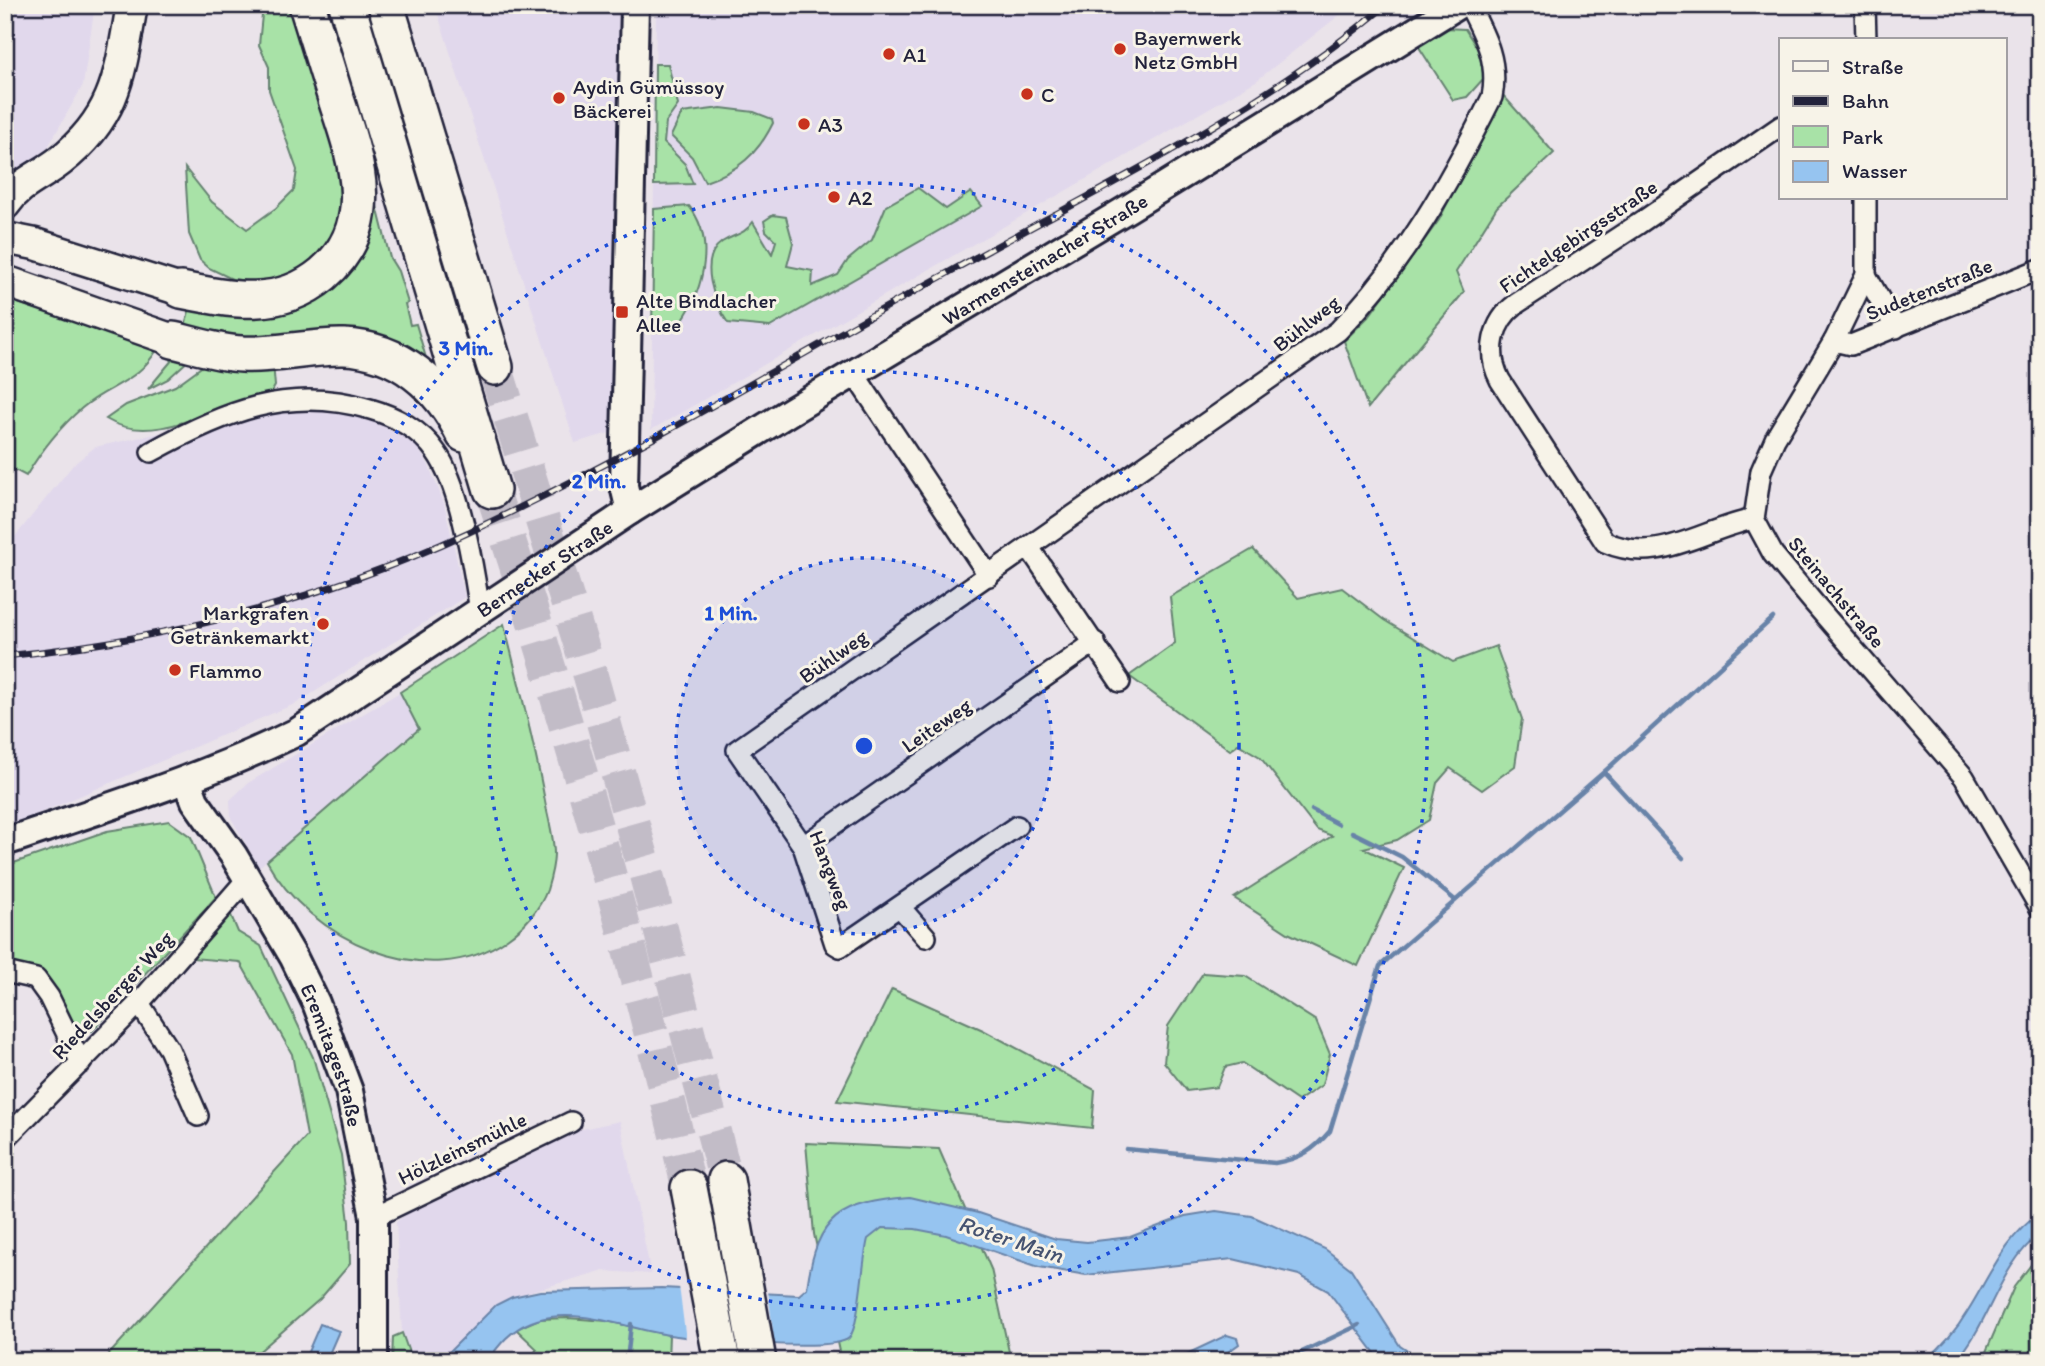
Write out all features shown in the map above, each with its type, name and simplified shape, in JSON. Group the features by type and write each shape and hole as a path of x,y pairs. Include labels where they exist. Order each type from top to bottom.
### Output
{"highway":[{"path":"181,290 250,301 293,293 335,264 352,238 359,201 355,162 307,5"},
{"path":"173,340 242,354 343,347 362,349 405,365 421,375 439,393 459,423 492,490 347,5"},
{"path":"386,5 495,367"},
{"path":"726,1180 758,1361"},
{"path":"689,1188 722,1361"}],"main road":[{"path":"5,204 15,189 48,171 71,152 90,135 104,116 119,80 132,5"},
{"path":"5,238 81,258 181,290"},
{"path":"5,281 173,340"}],"street":[{"name":"Bernecker Straße","path":"5,842 187,780 244,758 297,732 630,511 624,486 635,5"},
{"name":"Warmensteinacher Straße","path":"630,511 853,372 1140,201 1458,5"},
{"name":"Bühlweg","path":"737,750 1030,549 1328,339 1367,301 1432,212 1492,97 1495,78 1492,55 1469,5"},
{"path":"1865,5 1866,38"},
{"name":"Fichtelgebirgsstraße","path":"1754,519 1726,525 1676,545 1647,552 1630,551 1605,542 1500,380 1492,358 1494,332 1504,312 1779,127"},
{"path":"1754,519 1761,471 1775,439 1834,341 1866,275 1866,200"},
{"name":"Sudetenstraße","path":"1834,341 1851,345 2040,269"},
{"path":"1866,275 1896,328"},
{"path":"853,372 989,576"},
{"path":"151,452 192,429 289,399 320,399 387,414 416,430 437,452 461,522 480,612"},
{"name":"Steinachstraße","path":"1754,519 1773,554 1964,777 2040,908"},
{"path":"1030,549 1096,642 1120,682"},
{"name":"Leiteweg","path":"803,846 1096,642"},
{"name":"Hangweg","path":"737,750 803,846 835,944 846,946 1017,826"},
{"name":"Eremitagestraße","path":"187,780 195,801 248,878 294,958 334,1048 360,1137 374,1217 374,1361"},
{"name":"Riedelsberger Weg","path":"5,1139 139,1003 248,878"},
{"path":"900,907 926,937"},
{"path":"5,971 36,979 49,997 81,1062"},
{"path":"139,1003 169,1049 198,1116"},
{"name":"Hölzleinsmühle","path":"374,1217 571,1122"}],"shaded area":[{"path":"5,5 95,5 83,85 44,154 5,179"},
{"path":"435,5 625,5 616,431 575,443"},
{"path":"656,5 1352,5 1256,81 651,430"},
{"path":"286,406 360,413 390,426 414,442 428,464 444,503 465,597 297,703 5,828 5,549 73,465 95,447"},
{"path":"400,692 419,729 259,867 231,818 230,800 248,783"},
{"path":"620,1121 651,1274 601,1271 512,1297 440,1361 412,1361 402,1333 396,1222 419,1205 559,1134"}],"green space":[{"path":"263,5 298,5 343,153 343,216 328,244 308,267 289,277 264,283 232,279 209,268 200,260 189,234 185,168 212,202 247,229 276,208 294,190 297,170 269,90 269,67 259,45"},
{"path":"1443,28 1465,29 1479,51 1484,78 1467,97 1453,100 1417,44"},
{"path":"655,64 668,64 678,105 666,122 664,143 685,164 693,184 654,185"},
{"path":"1502,94 1554,153 1497,207 1456,272 1464,292 1368,408 1344,341 1369,316 1439,220"},
{"path":"721,108 754,112 772,119 773,123 761,144 746,160 705,182 692,157 671,136 682,113"},
{"path":"918,188 946,209 971,192 982,206 770,327 728,323 714,294 709,270 715,250 722,242 743,232 753,222 772,254 776,241 766,231 764,221 773,215 786,217 793,243 787,266 813,271 812,286 838,275 848,260 872,240 886,206"},
{"path":"375,198 390,258 398,271 408,303 405,304 410,325 416,324 431,375 249,341 183,333 191,304 272,311"},
{"path":"689,206 698,220 703,236 703,269 699,286 685,317 675,330 652,332 654,209"},
{"path":"5,299 158,348 141,369 92,400 74,415 51,440 26,476 5,465"},
{"path":"178,353 192,357 168,379 148,389"},
{"path":"273,363 275,386 271,393 188,421 145,429 125,427 106,419 126,405 175,386 204,365"},
{"path":"1253,549 1298,598 1342,588 1384,620 1453,662 1496,646 1522,719 1515,766 1482,790 1450,768 1437,783 1429,820 1397,840 1363,848 1404,868 1358,966 1288,933 1234,898 1332,836 1317,830 1260,757 1238,744 1230,750 1129,676 1175,643 1170,597"},
{"path":"504,624 552,834 554,858 544,897 519,929 507,939 475,955 442,961 407,959 373,950 340,935 311,914 286,889 267,861 419,729 400,692"},
{"path":"169,821 191,837 216,897 92,1031 70,1026 48,980 5,966 5,866 107,831"},
{"path":"230,913 238,932 261,946 313,1057 341,1155 349,1222 350,1264 320,1299 248,1361 103,1361 307,1136 292,1054 240,962 191,958"},
{"path":"1203,973 1245,976 1316,1021 1330,1054 1322,1085 1298,1101 1242,1063 1225,1067 1217,1087 1187,1091 1164,1062 1168,1026"},
{"path":"892,989 983,1030 1095,1090 1092,1128 837,1101"},
{"path":"806,1143 939,1149 991,1269 1011,1361 841,1361 814,1234"},
{"path":"2040,1253 2040,1361 1982,1361 2014,1287"},
{"path":"539,1319 607,1321 669,1335 668,1361 528,1361 537,1349 516,1329"},
{"path":"402,1333 412,1361 392,1361 393,1337"}],"water":[{"path":"910,1197 978,1213 1056,1239 1087,1242 1130,1237 1185,1216 1216,1211 1252,1216 1325,1249 1351,1269 1400,1346 1423,1361 1383,1361 1328,1291 1299,1275 1233,1259 1086,1275 1039,1267 946,1235 915,1229 882,1228 868,1239 853,1331 849,1338 838,1342 793,1345 706,1339 669,1335 603,1320 570,1316 537,1320 523,1326 501,1343 492,1355 498,1361 440,1361 496,1305 512,1297 540,1291 662,1288 799,1295 807,1288 817,1244 836,1217 866,1203"},
{"path":"2040,1213 2040,1234 2014,1262 1968,1346 1956,1361 1925,1361 1958,1326 2016,1234"},
{"path":"320,1324 339,1331 326,1361 304,1361"},
{"path":"1227,1335 1237,1338 1239,1344 1215,1361 1172,1361"}],"pier":[{"path":"679,1286 768,1291 775,1347 686,1340"}],"waterway":[{"path":"1126,1149 1275,1163 1292,1159 1312,1148 1330,1131 1380,966 1604,772 1773,618"},
{"path":"1604,772 1683,858"},
{"path":"1312,810 1338,824"},
{"path":"1352,832 1402,857 1455,900"},
{"name":"Roter Main","path":"627,1361 631,1324"},
{"name":"Roter Main","path":"1283,1361 1359,1325"}],"tunnel":[{"path":"495,367 590,674 646,873 726,1180"},
{"path":"492,490 598,837 646,1012 689,1188"}],"railway":[{"path":"5,656 124,639 241,614 356,578 467,533 648,441 1172,150 1282,82 1386,5"}],"place":[{"name":"Bayernwerk Netz GmbH","path":"1120,49"},
{"name":"A1","path":"889,54"},
{"name":"C","path":"1027,94"},
{"name":"Aydin Gümüssoy Bäckerei","path":"559,98"},
{"name":"A3","path":"804,124"},
{"name":"A2","path":"834,197"},
{"name":"Alte Bindlacher Allee","path":"622,312"},
{"name":"Markgrafen Getränkemarkt","path":"323,624"},
{"name":"Flammo","path":"175,670"}]}
